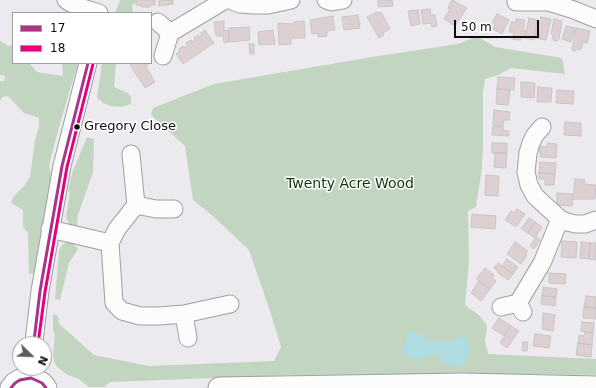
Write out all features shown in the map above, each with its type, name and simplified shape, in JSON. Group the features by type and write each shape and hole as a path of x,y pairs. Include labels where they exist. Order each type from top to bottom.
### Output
{"main road":[{"path":"13,382 26,378 46,382"},
{"path":"219,388 464,384 596,387"}],"street":[{"path":"66,0 76,6 97,12"},
{"path":"101,12 107,0"},
{"path":"163,56 164,28 225,0"},
{"path":"230,0 240,4 268,5 291,0"},
{"path":"326,0 332,2 343,0"},
{"path":"516,2 548,1 567,7 596,20"},
{"path":"35,336 40,291 62,166 88,64"},
{"path":"542,122 530,143 523,189 535,196 560,219 567,222 585,224 596,220"},
{"path":"130,154 136,205 117,229 110,242 114,303 122,311 140,316 184,314 233,303"},
{"path":"136,205 156,209 174,209"},
{"path":"501,307 521,307 542,263 560,219"},
{"path":"50,229 110,242"},
{"path":"184,314 188,338"}],"green space":[{"path":"120,0 137,0 132,6 133,12 115,12"},
{"name":"Twenty Acre Wood","path":"477,36 495,47 562,58 565,74 511,68 498,75 485,79 483,92 482,168 476,207 468,211 469,260 465,305 480,316 487,326 485,341 488,354 596,359 596,375 290,375 110,382 104,387 89,387 79,379 68,375 57,367 53,355 55,335 53,330 53,314 58,316 59,324 94,355 149,366 274,361 281,347 249,250 214,217 193,200 185,146 151,115 153,108 214,84 458,44"},
{"path":"0,41 9,46 12,45 12,64 30,64 37,72 63,76 62,64 78,64 49,165 53,184 36,273 29,274 28,233 23,227 23,210 11,203 13,197 25,185 30,177 35,140 39,127 39,118 24,113 8,96 2,97 0,101 0,81 4,81 5,76 0,75"},
{"path":"102,64 116,64 114,87 128,93 131,97 131,104 121,107 111,106 103,103 97,98"},
{"path":"87,137 94,139 93,172 78,215 77,224 82,229 72,231 66,217 70,193 68,191 72,173"},
{"path":"67,242 72,243 78,249 69,263 60,300 55,299 59,251 62,245"}],"water":[{"path":"410,330 435,341 447,341 466,336 470,348 463,367 445,364 437,353 414,361 402,351"}],"building":[{"path":"136,0 155,0 155,5 150,5 150,7 141,7 141,5 136,5"},
{"path":"159,0 173,0 173,4 159,6"},
{"path":"378,0 392,0 393,6 378,7"},
{"path":"452,0 467,8 455,26 444,19 450,9 448,8"},
{"path":"430,9 431,15 435,15 437,26 432,27 431,23 423,24 421,10"},
{"path":"418,10 420,24 411,26 408,11"},
{"path":"377,12 381,12 390,29 383,33 384,35 379,38 367,17"},
{"path":"497,14 509,20 502,34 493,29 495,25 492,23"},
{"path":"358,15 360,28 344,30 342,17"},
{"path":"333,16 335,30 327,31 327,36 318,37 318,33 312,34 310,20"},
{"path":"541,17 551,19 546,40 535,38 538,23 540,23"},
{"path":"529,18 537,20 534,40 521,37 521,40 512,39 514,32 509,32 511,22 515,23 516,19 525,20 523,31 526,31"},
{"path":"554,19 562,21 559,39 557,41 553,40 553,34 551,34"},
{"path":"224,21 224,31 228,30 229,42 224,43 223,36 216,36 214,22"},
{"path":"304,21 305,38 291,38 291,44 279,45 278,23 294,24 294,22"},
{"path":"566,26 575,28 571,42 562,39"},
{"path":"249,27 250,40 229,42 229,28"},
{"path":"576,28 590,31 587,43 583,42 581,50 577,49 573,51 572,49"},
{"path":"205,30 214,43 183,64 176,54 180,51 179,49 183,46 185,48 188,45 186,43 191,40 192,42 195,40 194,38 198,35 199,37 202,35 201,33"},
{"path":"273,30 275,44 259,45 258,32"},
{"path":"249,44 254,44 254,54 250,54"},
{"path":"147,64 148,65 146,67 155,82 145,88 130,65"},
{"path":"498,77 515,78 514,90 497,89"},
{"path":"521,82 535,83 534,98 521,97"},
{"path":"538,87 552,88 551,102 537,102"},
{"path":"497,89 510,90 508,105 496,104"},
{"path":"557,90 574,91 573,104 556,103"},
{"path":"494,110 510,112 509,120 504,120 503,126 493,125"},
{"path":"565,122 581,123 581,136 564,135"},
{"path":"493,126 503,127 503,130 509,131 509,136 492,135"},
{"path":"492,143 507,143 507,153 492,153"},
{"path":"547,143 557,144 556,158 540,157 541,152 539,152 539,146 547,147"},
{"path":"495,153 507,153 506,168 494,167"},
{"path":"540,162 556,163 555,174 539,173"},
{"path":"539,173 555,174 554,185 545,185 545,179 539,179"},
{"path":"486,175 499,176 498,196 485,195"},
{"path":"575,179 585,180 584,184 596,185 595,199 573,199"},
{"path":"557,193 573,194 572,206 557,205"},
{"path":"517,209 525,214 516,227 505,220 511,211 514,213"},
{"path":"472,214 496,216 495,229 471,227"},
{"path":"529,218 535,222 528,233 521,229"},
{"path":"535,222 542,227 535,238 528,233"},
{"path":"536,237 540,240 534,249 530,246"},
{"path":"562,241 577,242 576,258 561,257"},
{"path":"515,242 528,251 525,254 527,255 521,264 507,254"},
{"path":"581,242 590,243 589,259 580,258"},
{"path":"590,243 596,243 596,260 589,259"},
{"path":"507,259 518,267 513,274 502,266"},
{"path":"498,263 513,274 508,280 494,268"},
{"path":"485,268 494,275 492,278 496,281 490,289 476,279"},
{"path":"549,273 566,274 565,284 549,283"},
{"path":"479,281 490,289 481,301 471,293"},
{"path":"543,287 557,289 556,297 542,296"},
{"path":"542,296 556,297 555,306 541,304"},
{"path":"586,296 596,297 596,308 584,307"},
{"path":"584,307 596,308 596,319 583,318"},
{"path":"543,313 555,315 553,331 542,329"},
{"path":"499,318 511,326 504,336 492,328"},
{"path":"582,322 594,323 593,333 581,331"},
{"path":"511,326 519,331 507,348 500,343"},
{"path":"585,332 593,333 592,345 578,343 579,335 584,336"},
{"path":"535,334 551,336 549,348 533,346"},
{"path":"523,342 528,342 527,351 522,351"},
{"path":"578,343 592,345 591,357 576,355"}],"transit line":[{"name":"17","path":"35,336 40,291 62,166 88,64"},
{"name":"18","path":"39,336 45,292 67,167 93,64"},
{"name":"17","path":"11,388 20,380 31,378 42,383 46,388"}],"place":[{"name":"Gregory Close","path":"77,127"}]}
